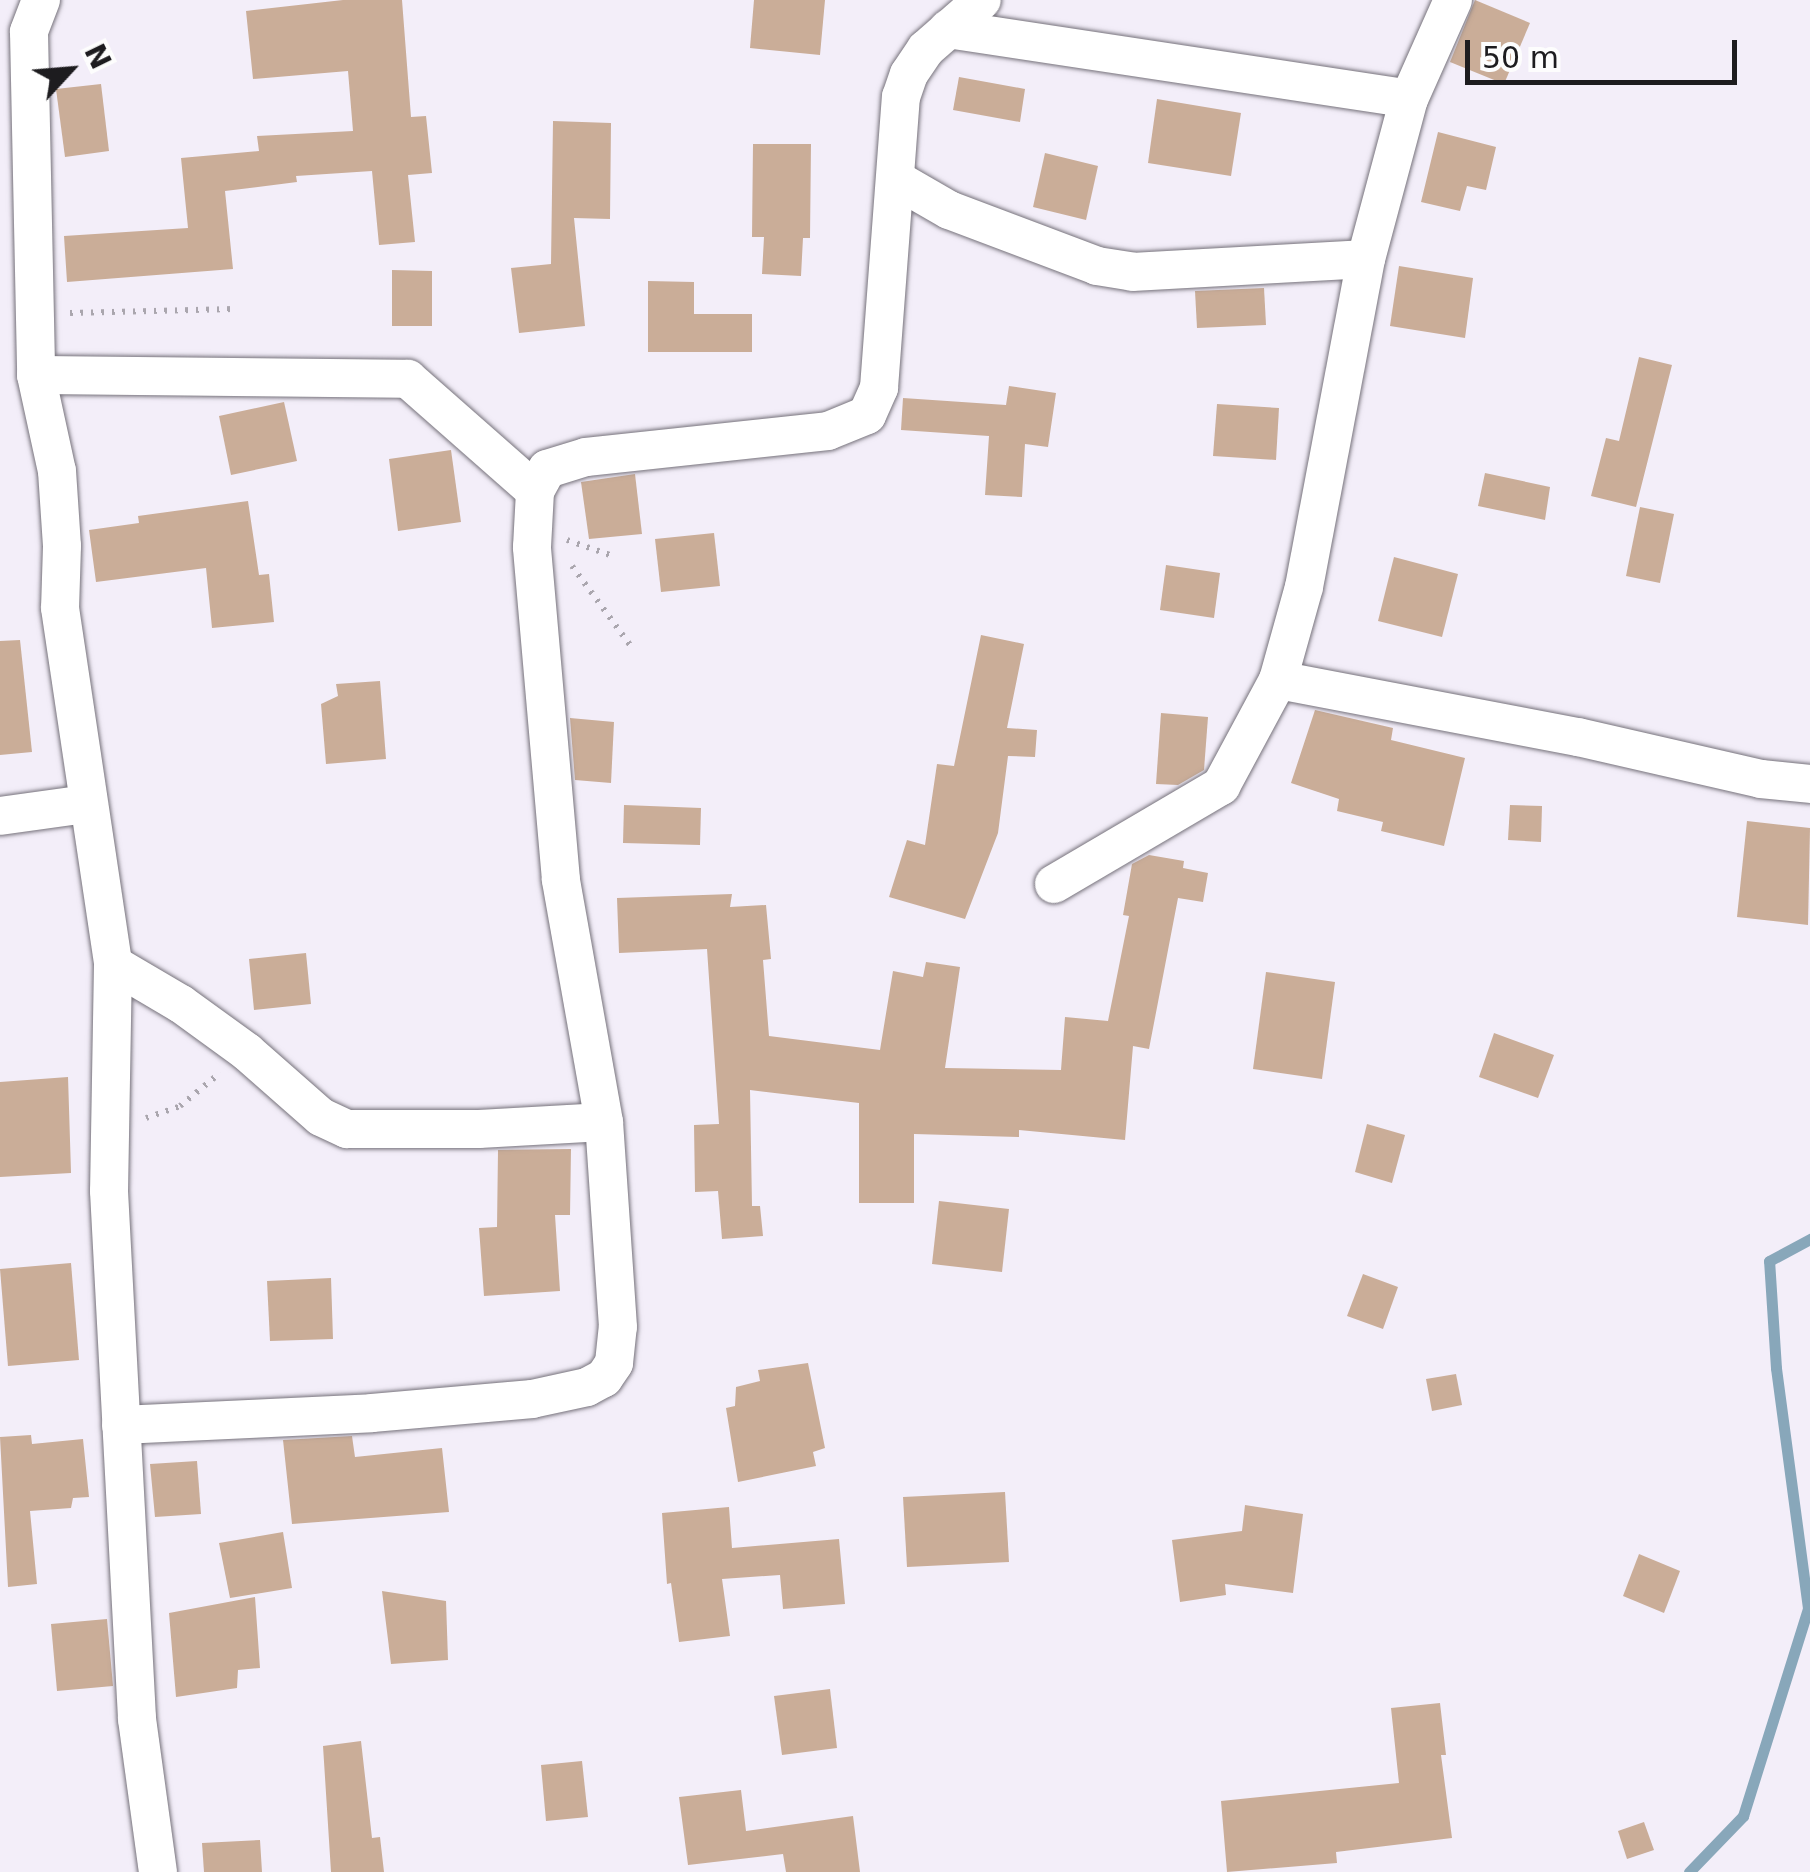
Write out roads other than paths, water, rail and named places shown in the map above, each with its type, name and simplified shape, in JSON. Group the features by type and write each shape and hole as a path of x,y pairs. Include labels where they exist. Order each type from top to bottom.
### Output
{"street":[{"path":"41,0 29,32 36,374 57,471 62,546 60,608 112,964 108,1191 136,1719 158,1872"},
{"path":"121,1426 372,1414 532,1399 562,1395 604,1378 614,1364 618,1328 604,1122 561,880 532,548 535,491 547,468 586,456 828,431 867,415 879,388 901,97 910,74 948,29 982,0"},
{"path":"1054,884 1220,786 1278,680 1304,587 1366,258 1409,99 1453,0"},
{"path":"948,29 1409,99"},
{"path":"896,180 949,210 1098,266 1133,272 1366,258"},
{"path":"36,374 408,378 535,491"},
{"path":"1278,680 1578,737 1761,779 1810,784"},
{"path":"0,816 87,804"},
{"path":"112,964 180,1004 247,1052 321,1117 348,1129 479,1129 604,1122"}],"waterway":[{"path":"1689,1872 1743,1816 1808,1608 1776,1368 1769,1261 1810,1239"}]}
